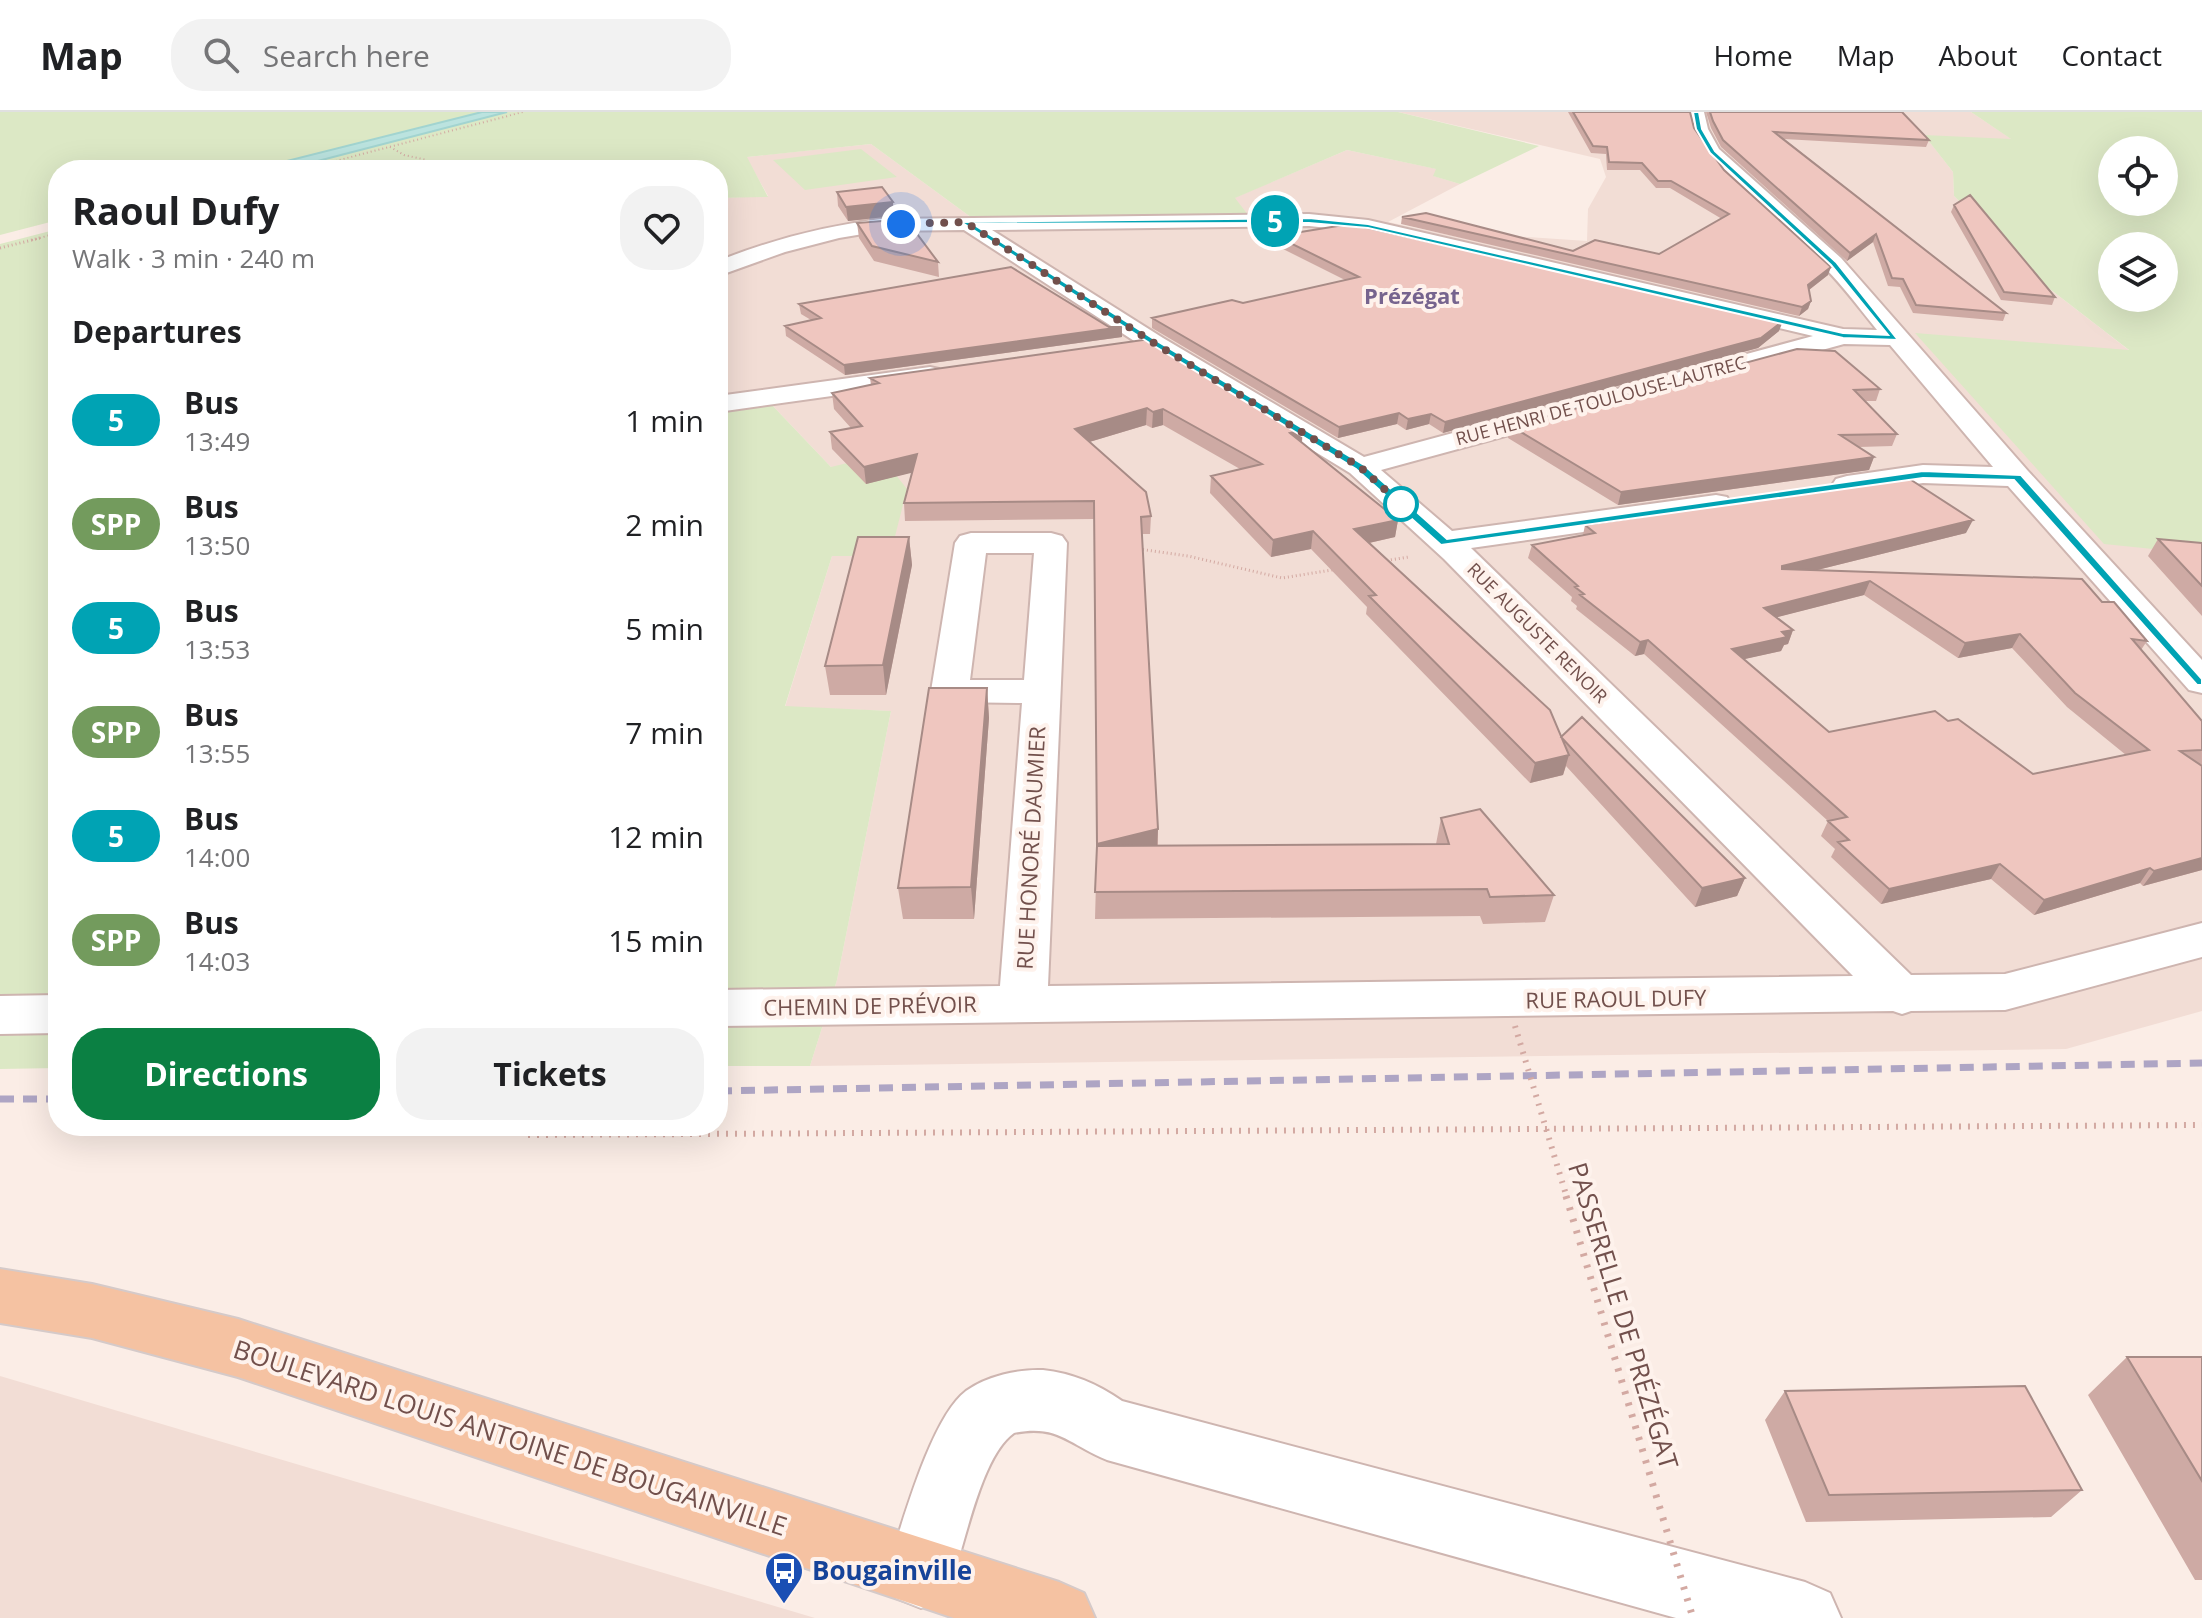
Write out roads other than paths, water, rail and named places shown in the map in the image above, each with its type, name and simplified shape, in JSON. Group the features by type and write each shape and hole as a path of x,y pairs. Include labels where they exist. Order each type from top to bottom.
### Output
{"main road":[{"name":"BOULEVARD LOUIS ANTOINE DE BOUGAINVILLE","path":"0,1296 92,1311 238,1348 1059,1618"}],"street":[{"path":"1696,112 1699,129 1712,152 1833,263 2017,477 2202,682"},
{"path":"728,265 773,246 841,230 965,222 1309,220 1368,226 1843,336 1895,338"},
{"name":"RUE AUGUSTE RENOIR","path":"965,222 1154,343 1360,467 1450,547 1902,996"},
{"name":"RUE HENRI DE TOULOUSE-LAUTREC","path":"1360,467 1843,336"},
{"path":"1123,347 1154,343"},
{"path":"728,394 747,401 950,372"},
{"path":"1813,490 1923,474 2017,477"},
{"path":"1450,547 1738,501"},
{"name":"RUE HONORÉ DAUMIER","path":"1023,1005 1040,692"},
{"name":"RUE RAOUL DUFY","path":"1023,1005 1902,996 2005,992 2202,940"},
{"name":"CHEMIN DE PRÉVOIR","path":"728,1008 1023,1005"},
{"path":"0,1015 48,1014"},
{"path":"921,1573 969,1439 987,1414 1018,1401 1044,1401 1076,1408 1107,1429 1805,1618"}],"water":[{"path":"482,112 507,112 322,160 291,160"}],"railway":[{"path":"728,1091 2202,1063"},
{"path":"0,1099 48,1099"}],"place":[{"name":"Bougainville","path":"784,1605"}],"district":[{"name":"Prézégat","path":"1412,296"}]}
